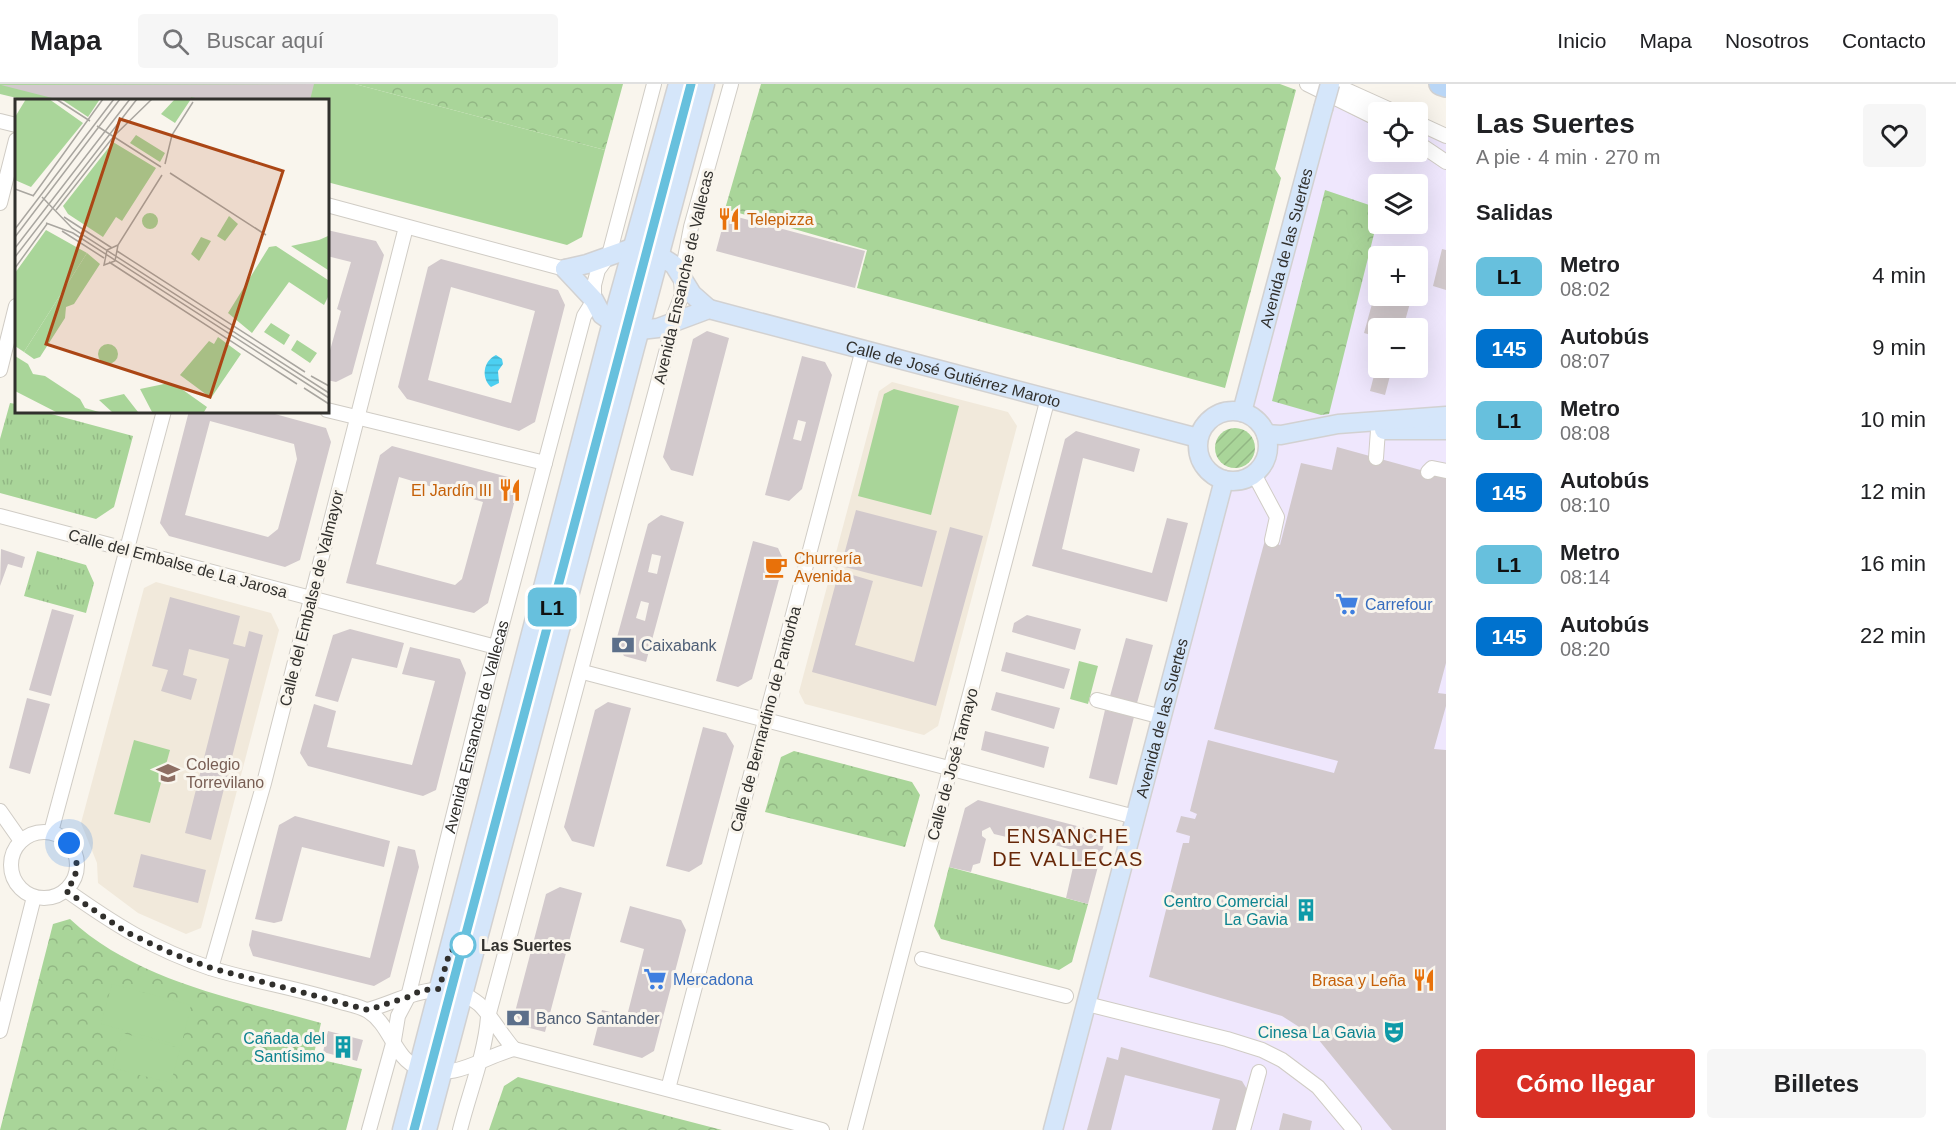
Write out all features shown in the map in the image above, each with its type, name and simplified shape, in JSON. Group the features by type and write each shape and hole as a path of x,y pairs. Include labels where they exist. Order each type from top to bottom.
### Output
{"highway":[{"path":"1440,84 1446,86"}],"main road":[{"name":"Avenida Ensanche de Vallecas","path":"402,1130 612,322 678,84"},
{"name":"Avenida Ensanche de Vallecas","path":"427,1130 705,84"},
{"name":"Avenida de las Suertes","path":"1242,412 1323,109 1332,84"},
{"path":"566,268 587,264 632,248 660,256"},
{"name":"Calle de José Gutiérrez Maroto","path":"660,256 674,265 692,294 709,309 1198,438"},
{"path":"566,268 594,300 602,315 612,322 640,330 658,328 709,309"},
{"path":"1228,411 1242,412 1252,417 1267,443 1261,468 1254,474 1234,481 1224,480 1212,474 1202,464 1198,452 1198,438 1204,425 1215,416 1228,411"},
{"path":"1267,443 1281,435 1378,419 1446,416"},
{"path":"1267,443 1378,430 1446,430"},
{"name":"Avenida de las Suertes","path":"1053,1130 1224,480"}],"street":[{"name":"Avenida Ensanche de Vallecas","path":"369,1130 394,1040 398,1016 408,997 496,647 584,316 594,300 594,285 598,270 609,255 654,84"},
{"name":"Avenida Ensanche de Vallecas","path":"460,1130 477,1063 486,1044 488,1017 659,384 671,322 682,295 681,279 691,227 731,84"},
{"path":"1307,84 1368,114"},
{"path":"1332,84 1372,102"},
{"path":"0,121 15,126"},
{"path":"1428,128 1446,136"},
{"path":"1,199 15,144"},
{"path":"1428,150 1446,162"},
{"path":"1,199 15,189"},
{"path":"328,205 566,268"},
{"name":"Calle del Embalse de Valmayor","path":"211,968 312,598 406,227"},
{"path":"0,370 15,310"},
{"name":"Calle de Bernardino de Pantorba","path":"668,1089 863,349"},
{"name":"Calle de José Tamayo","path":"855,1130 1048,398"},
{"path":"328,411 545,463"},
{"path":"51,832 164,412"},
{"path":"1376,458 1378,430"},
{"path":"1428,472 1432,468 1446,471"},
{"path":"1254,474 1277,517 1272,540"},
{"name":"Calle del Embalse de La Jarosa","path":"0,516 496,647"},
{"path":"583,672 1136,817"},
{"path":"1096,700 1162,717"},
{"path":"0,811 21,841"},
{"path":"51,832 69,843 77,862 72,882 66,891 45,899 25,893 13,878 11,858 21,841 30,834 51,832"},
{"path":"66,891 126,932 211,968 368,1010 422,990 439,989 462,995 479,1005 514,1049"},
{"path":"0,1031 34,897"},
{"path":"922,959 1065,996"},
{"path":"1087,1004 1227,1038 1262,1050 1282,1060 1318,1087 1354,1130"},
{"path":"368,1010 394,1040 401,1056 417,1068 443,1072 464,1070 514,1049 822,1130"},
{"path":"1244,1130 1259,1072"}],"shaded area":[{"path":"1330,84 1368,106 1368,162 1428,162 1428,128 1446,136 1446,1130 1053,1130 1224,480 1245,479 1261,467 1268,451 1266,434 1260,424 1242,412"},
{"path":"892,382 1008,412 1017,426 938,726 924,735 805,704 799,692 879,391"},
{"name":"Colegio Torrevilano","path":"156,582 271,613 279,630 201,928 186,934 138,913 98,883 97,863 81,823 144,588"}],"green space":[{"path":"0,84 355,84 605,150 582,237 567,245 328,182 328,99 21,99 0,94"},
{"path":"355,84 623,84 605,150"},
{"path":"761,84 1280,84 1296,90 1275,169 1281,178 1225,388 857,288 867,250 725,209"},
{"path":"1325,190 1368,205 1368,234 1374,234 1371,246 1368,246 1368,258 1329,414 1321,415 1272,401"},
{"path":"894,389 959,406 931,515 858,496 884,394"},
{"path":"10,403 15,404 15,412 44,412 133,436 114,507 96,519 0,493 0,439"},
{"path":"1235,428 1243,429 1249,434 1254,440 1254,456 1249,462 1243,467 1235,468 1227,467 1221,462 1216,456 1215,448 1216,440 1221,434 1227,429"},
{"path":"37,551 86,565 94,583 86,613 24,596"},
{"path":"1079,661 1098,666 1088,704 1070,699"},
{"path":"134,740 170,750 150,823 114,814"},
{"path":"794,751 912,782 920,795 905,847 765,812 781,757"},
{"path":"949,867 1088,904 1072,962 1059,970 941,939 934,926"},
{"path":"70,919 96,940 156,973 222,996 321,1023 313,1058 362,1069 346,1130 0,1130 53,924"},
{"path":"112,984 191,1005 181,1046 101,1024"},
{"path":"122,1033 180,1048 171,1083 113,1068"},
{"path":"518,1077 722,1130 489,1130 504,1086"}],"water":[{"path":"496,355 502,359 503,364 498,371 499,383 491,387 486,379 485,370 488,361"}],"building":[{"path":"314,84 310,99 200,99 191,97 190,99 56,99 1,85"},
{"path":"726,214 865,251 855,288 716,251"},
{"path":"328,230 376,241 384,255 352,374 336,382 328,380 328,354 341,311 337,309 351,262 328,256"},
{"path":"1442,249 1446,250 1446,290 1433,286"},
{"path":"441,259 558,290 565,305 535,422 519,431 407,399 398,387 428,267","holes":["451,287 535,311 511,403 428,380"]},
{"path":"1371,306 1409,306 1406,318 1368,318"},
{"path":"1368,318 1368,334 1364,333"},
{"path":"707,331 729,338 693,476 671,470 663,457 693,339"},
{"path":"802,356 825,362 832,375 802,489 789,501 765,495","holes":["798,420 806,422 801,441 793,439"]},
{"path":"1373,378 1389,378 1385,395 1370,391"},
{"path":"189,412 268,412 326,428 331,442 300,560 285,567 169,536 160,523","holes":["210,421 294,444 297,459 278,529 268,537 185,515"]},
{"path":"1076,431 1140,449 1134,472 1083,458 1062,549 1152,573 1167,518 1188,523 1167,602 1032,566 1065,439"},
{"path":"392,446 508,477 517,492 488,603 474,613 346,583 380,455","holes":["399,477 483,502 462,579 455,585 376,564"]},
{"path":"1337,447 1446,477 1446,663 1438,693 1446,694 1446,706 1434,749 1446,750 1446,1130 1392,1130 1318,1039 1282,1016 1149,977 1183,843 1189,843 1190,836 1176,832 1181,816 1195,819 1197,814 1190,811 1208,740 1334,773 1338,761 1214,729 1265,540 1280,545 1301,463 1332,470"},
{"path":"856,510 937,531 922,587 841,566"},
{"path":"661,515 684,522 646,662 624,656 616,641 648,524","holes":["652,554 661,556 657,574 648,572","641,601 649,603 645,621 636,618"]},
{"path":"950,527 983,536 936,706 812,672 839,571 873,581 855,645 914,662"},
{"path":"753,541 778,548 784,561 752,679 738,687 716,681"},
{"path":"1,549 25,557 22,568 8,564 0,586"},
{"path":"170,597 240,616 233,644 245,647 249,631 263,635 211,840 185,833 229,659 189,649 183,675 197,679 191,700 161,691 168,670 152,666"},
{"path":"52,609 74,615 51,696 29,690"},
{"path":"1027,615 1081,629 1075,650 1012,632 1014,623"},
{"path":"350,629 404,643 397,668 352,658 338,702 315,696 333,635"},
{"path":"1126,638 1153,645 1137,703 1110,696"},
{"path":"410,647 460,659 466,673 436,790 423,796 308,766 300,753 314,704 336,711 327,747 412,765 435,681 402,674"},
{"path":"1006,652 1070,669 1064,689 1001,671"},
{"path":"996,692 1060,708 1054,729 991,710"},
{"path":"27,698 50,704 30,774 9,768"},
{"path":"608,702 631,708 594,847 572,841 564,827 595,710"},
{"path":"1105,710 1134,717 1117,785 1089,778"},
{"path":"703,727 726,733 734,746 702,864 689,872 666,866"},
{"path":"985,731 1049,747 1044,768 981,750"},
{"path":"978,800 1096,831 1104,844 1088,904 1066,898 1076,854 1071,852 1072,850 1024,836 1019,840 994,834 990,827 982,831 982,836 986,839 980,863 973,865 971,872 949,867 965,808"},
{"path":"295,816 390,841 384,867 302,847 282,921 274,923 255,919 279,825"},
{"path":"398,846 415,850 419,867 390,977 374,986 253,956 249,945 252,930 370,958"},
{"path":"141,854 206,870 198,903 133,887"},
{"path":"560,887 582,893 545,1032 522,1026 515,1012 546,894"},
{"name":"Mercadona","path":"630,906 681,920 686,930 654,1051 642,1058 593,1045 602,1010 627,1016 644,949 620,942"},
{"name":"Cañada del Santísimo","path":"328,1031 363,1040 357,1061 323,1052"},
{"path":"1121,1047 1242,1081 1248,1091 1237,1130 1212,1130 1220,1099 1125,1075 1111,1130 1087,1130 1107,1057 1118,1060"},
{"path":"1283,1113 1312,1121 1310,1130 1279,1130"}],"metro line":[{"name":"L1","path":"414,1130 691,84"}],"place":[{"name":"Telepizza","path":"729,219"},
{"name":"El Jardín III","path":"510,490"},
{"name":"Churrería Avenida","path":"776,567"},
{"name":"Carrefour","path":"1347,604"},
{"name":"Caixabank","path":"623,645"},
{"name":"Colegio Torrevilano","path":"168,773"},
{"name":"Centro Comercial La Gavia","path":"1306,910"},
{"name":"Las Suertes","path":"463,945"},
{"name":"Mercadona","path":"655,979"},
{"name":"Brasa y Leña","path":"1424,980"},
{"name":"Banco Santander","path":"518,1018"},
{"name":"Cinesa La Gavia","path":"1394,1032"},
{"name":"Cañada del Santísimo","path":"343,1047"}],"district":[{"name":"ENSANCHE DE VALLECAS","path":"1068,848"}],"route":[{"path":"69,843 75,852 77,862 76,873 66,891 126,932 211,968 368,1010 422,990 439,989 450,951 463,945"}]}
